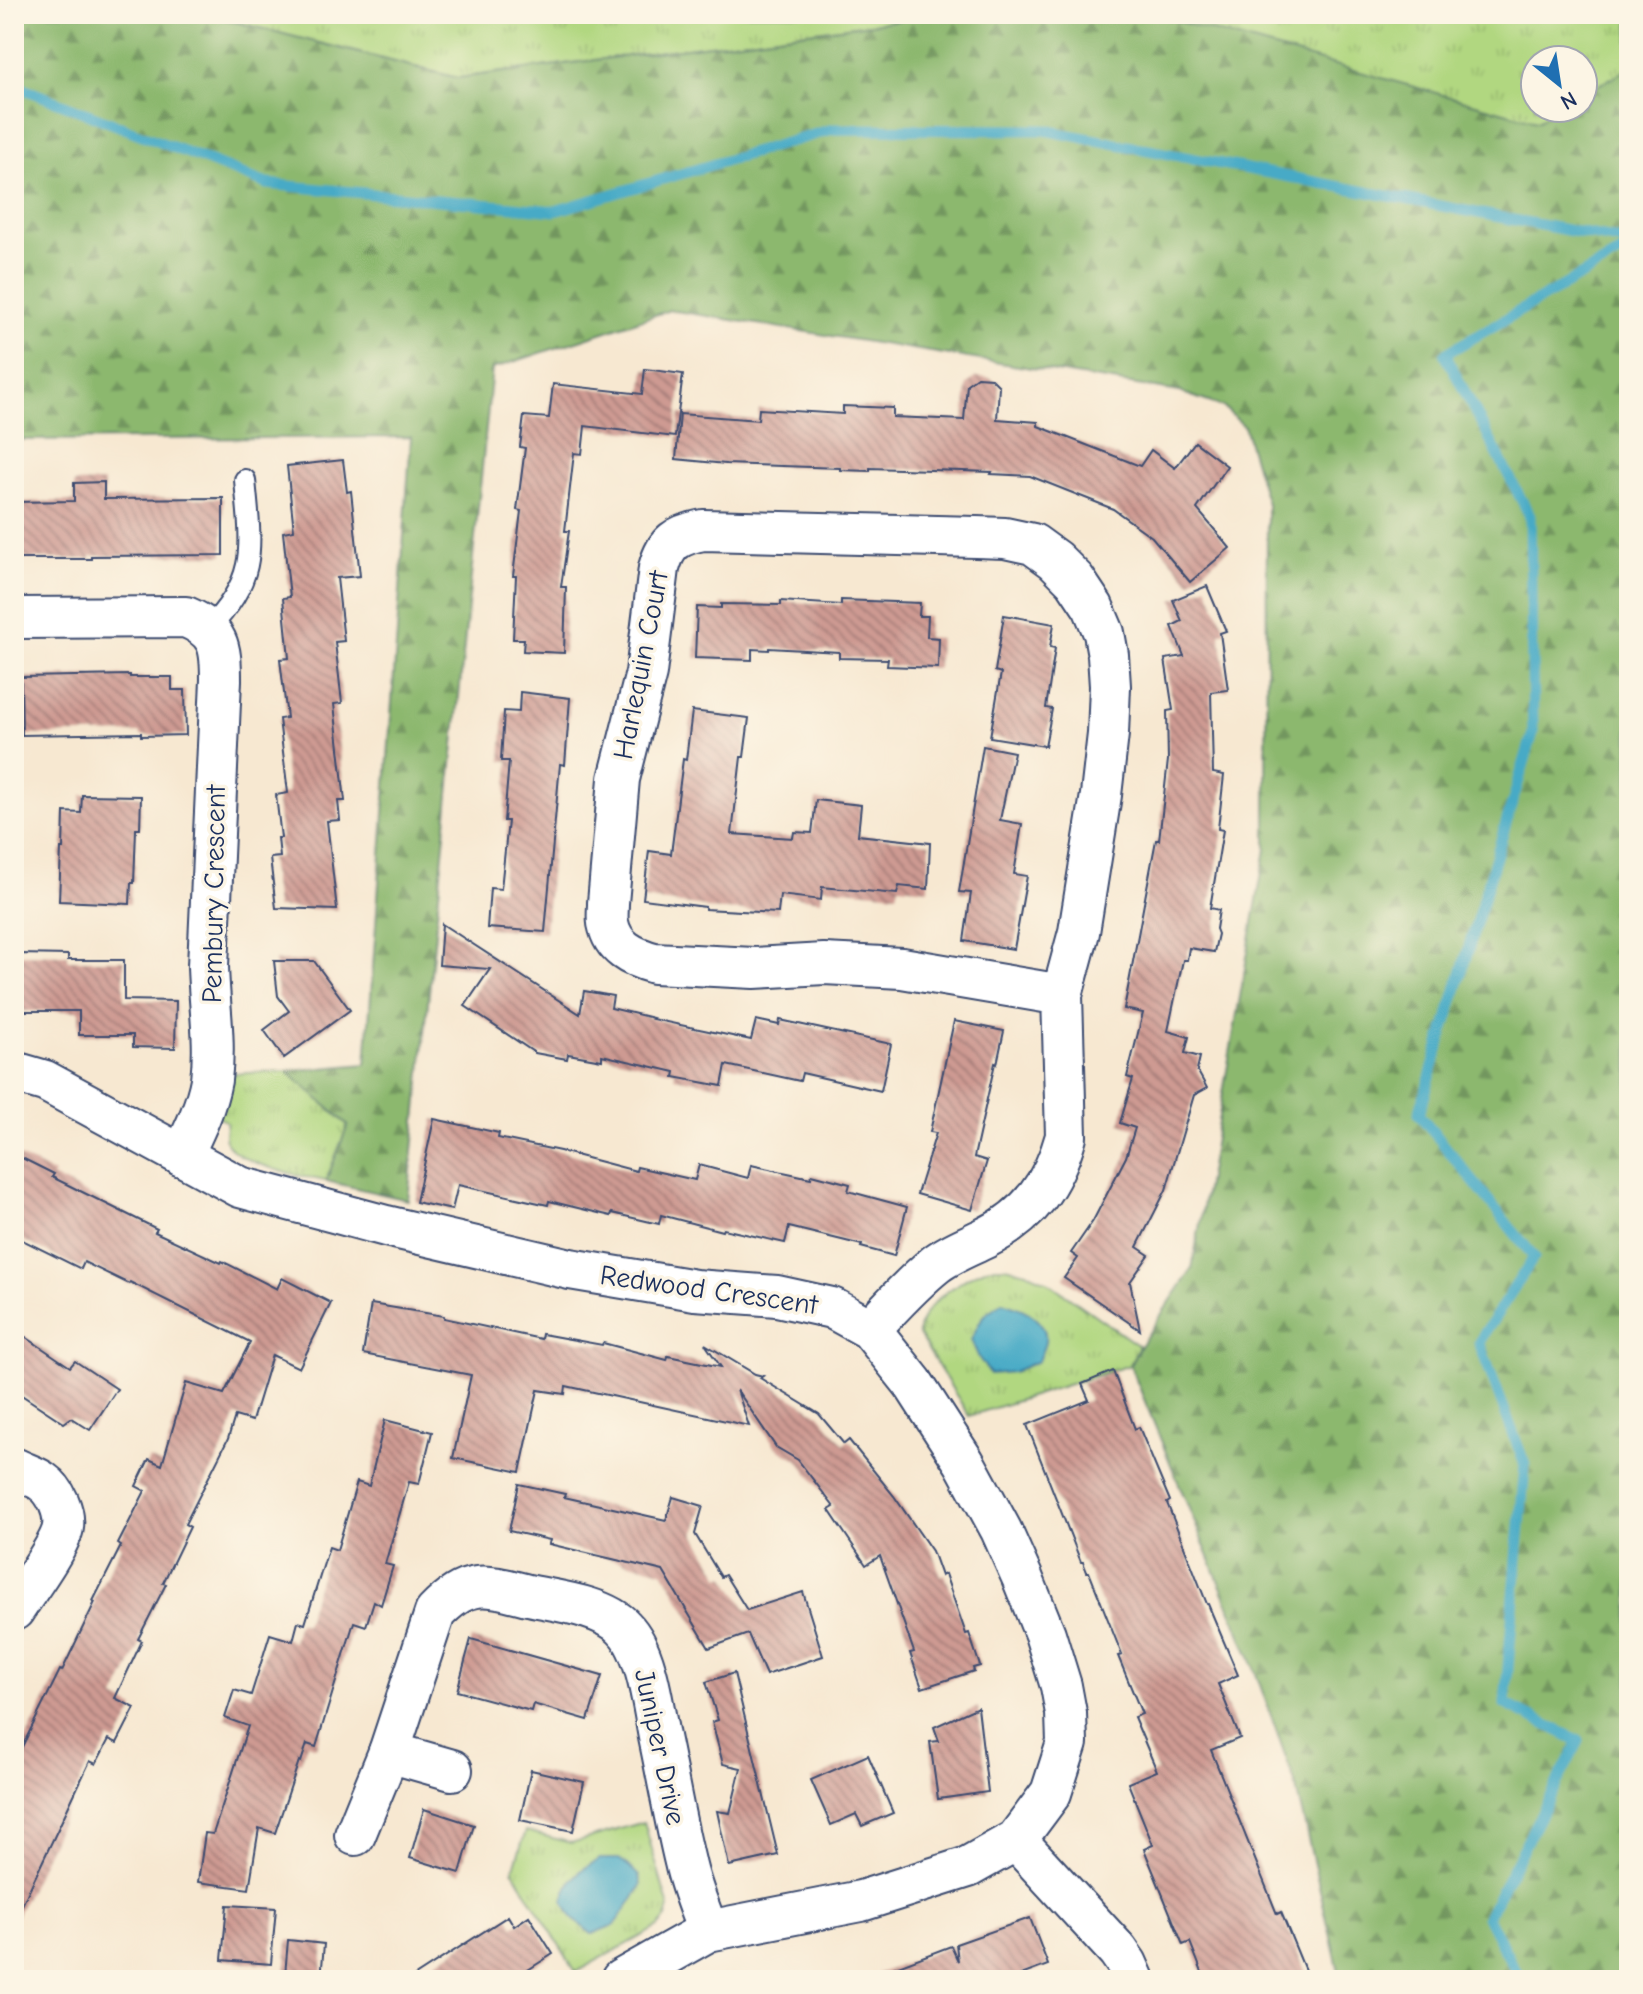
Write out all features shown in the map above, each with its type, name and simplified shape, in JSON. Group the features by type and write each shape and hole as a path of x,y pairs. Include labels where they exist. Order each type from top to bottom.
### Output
{"street":[{"name":"Harlequin Court","path":"870,1329 938,1262 1000,1231 1029,1208 1050,1179 1060,1158 1066,1136 1062,995 1079,932 1108,734 1110,686 1104,633 1093,607 1075,580 1055,560 1033,544 1005,538 703,530 686,533 674,541 664,551 659,568 646,673 619,779 608,923 625,952 654,963 754,968 824,964 902,968 1062,995"},
{"path":"14,618 174,616 186,617 208,629"},
{"name":"Pembury Crescent","path":"182,1156 202,1114 211,1080 213,1041 208,966 221,657 218,642 208,629"},
{"name":"Redwood Crescent","path":"14,1072 45,1081 240,1187 386,1226 570,1269 695,1290 777,1296 832,1308 870,1329 913,1383 964,1462 993,1516 1045,1634 1066,1713 1067,1743 1051,1793 1016,1840 968,1867 861,1901 708,1931 621,1980"},
{"path":"14,1468 44,1483 53,1493 63,1516 63,1530 14,1610"},
{"name":"Juniper Drive","path":"355,1835 389,1752 435,1613 448,1599 469,1588 488,1585 595,1611 623,1626 636,1644 647,1677 686,1866 708,1931"},
{"path":"389,1752 452,1770"},
{"path":"1016,1840 1118,1951 1134,1980"}],"lane":[{"path":"208,629 225,612 247,569 250,545 245,480"}],"green space":[{"path":"14,14 204,14 458,78 946,14 1152,14 1519,116 1519,124 1599,124 1599,85 1629,68 1629,1980 1341,1980 1295,1783 1250,1657 1130,1365 1192,1269 1266,849 1267,504 1244,426 1223,407 1180,392 670,310 492,369 408,1200 326,1181 348,1125 287,1071 366,1064 411,437 14,440"},
{"path":"204,14 946,14 458,78"},
{"path":"1144,14 1629,14 1629,73 1599,91 1599,44 1519,44 1519,124 1545,124 1526,135"},
{"path":"287,1071 348,1125 326,1181 247,1159 229,1146 225,1131 227,1122 216,1116 228,1074"},
{"path":"989,1267 1027,1272 1045,1280 1139,1346 1130,1365 969,1416 919,1335 920,1324 944,1294"},
{"path":"644,1822 669,1908 666,1918 658,1927 576,1972 513,1870 526,1831 571,1843"}],"water":[{"path":"1002,1302 1038,1320 1045,1334 1045,1342 1038,1361 1013,1372 990,1374 971,1340 983,1316"},
{"path":"600,1859 619,1859 639,1876 641,1885 614,1925 592,1934 573,1919 563,1900 576,1875"}],"building":[{"path":"645,369 683,374 675,437 585,426 582,454 574,453 565,531 569,531 561,587 566,587 564,653 523,651 524,639 513,639 516,576 513,576 521,511 517,510 525,448 520,447 524,416 549,418 553,384 642,394"},
{"path":"977,377 991,378 999,386 997,419 1038,422 1038,426 1140,466 1151,450 1175,468 1195,442 1227,466 1197,509 1230,548 1190,582 1152,537 1113,509 1030,476 870,468 870,471 840,470 676,459 680,414 758,420 759,409 843,414 843,406 893,408 893,417 964,420 967,384"},
{"path":"343,460 347,492 351,491 360,576 337,578 344,641 335,642 342,703 334,704 345,801 338,801 340,820 327,821 337,910 276,908 270,858 280,857 276,795 288,793 279,719 287,718 280,659 289,658 283,598 290,597 283,532 294,530 287,466"},
{"path":"104,482 104,499 223,498 223,555 14,559 14,502 74,501 74,483"},
{"path":"1207,586 1226,631 1220,633 1228,690 1211,692 1213,773 1224,775 1218,829 1223,830 1210,908 1219,910 1218,934 1214,952 1189,948 1187,960 1183,960 1168,1031 1189,1037 1185,1053 1200,1057 1197,1070 1207,1088 1194,1095 1166,1190 1137,1247 1149,1255 1130,1282 1140,1330 1064,1278 1078,1258 1071,1253 1093,1221 1126,1157 1135,1128 1120,1123 1133,1079 1127,1077 1143,1013 1124,1009 1156,840 1159,840 1168,760 1167,711 1173,710 1165,659 1184,656 1172,626 1182,621 1173,600"},
{"path":"841,600 920,603 919,616 928,616 927,637 939,638 938,668 887,666 888,659 839,658 839,652 769,648 752,649 752,660 695,658 697,607 721,608 721,604 781,605 781,601 841,605"},
{"path":"1004,615 1054,624 1050,647 1055,648 1046,708 1052,709 1045,746 990,737 1001,673 995,671"},
{"path":"21,677 172,677 172,690 185,690 186,735 22,735"},
{"path":"520,692 570,698 565,765 560,764 545,932 487,928 490,888 501,889 508,821 504,821 509,761 501,761 504,711 519,712"},
{"path":"692,711 749,718 732,834 793,838 794,832 812,833 816,800 861,805 858,835 930,843 928,889 899,886 897,894 822,887 821,900 780,895 778,913 705,909 643,899 649,851 671,854"},
{"path":"983,746 1014,752 1000,820 1022,824 1014,874 1027,876 1014,949 964,941 971,893 959,892"},
{"path":"82,795 141,796 130,904 59,901 64,812 81,813"},
{"path":"442,924 580,1014 584,991 613,996 611,1008 751,1040 756,1020 779,1025 780,1020 891,1044 881,1091 802,1073 800,1081 726,1065 722,1086 674,1077 675,1072 602,1055 602,1060 568,1054 567,1059 535,1053 465,1006 490,969 439,965"},
{"path":"19,954 68,955 68,960 124,960 124,1000 176,1001 175,1048 133,1047 133,1035 79,1035 79,1011 18,1011"},
{"path":"274,961 314,961 350,1010 284,1058 264,1030 289,1011 278,996"},
{"path":"954,1021 1004,1031 974,1157 987,1161 972,1210 917,1194 936,1133 930,1132"},
{"path":"434,1119 499,1133 498,1138 636,1171 637,1167 695,1180 699,1165 748,1178 751,1165 811,1178 812,1174 850,1184 848,1191 907,1207 894,1256 789,1227 785,1243 661,1215 659,1224 549,1201 548,1205 458,1185 452,1210 416,1202"},
{"path":"14,1154 54,1174 52,1177 157,1229 155,1232 277,1289 282,1278 331,1303 299,1368 272,1355 252,1421 235,1416 228,1439 185,1524 190,1527 138,1639 142,1641 115,1698 135,1708 117,1743 109,1739 96,1764 90,1761 14,1922 14,1763 121,1546 118,1544 145,1491 136,1486 149,1459 162,1465 186,1383 224,1394 250,1342 130,1282 84,1262 81,1269 14,1236"},
{"path":"371,1304 444,1316 541,1339 542,1334 603,1343 667,1360 668,1356 721,1367 705,1344 763,1376 760,1378 819,1414 844,1444 849,1440 894,1496 932,1551 941,1576 945,1574 980,1666 973,1668 974,1671 922,1688 910,1653 914,1652 880,1556 866,1565 829,1510 834,1507 798,1460 776,1447 737,1390 749,1426 566,1386 565,1394 538,1390 520,1472 453,1458 471,1375 363,1354"},
{"path":"14,1329 70,1367 75,1361 117,1389 90,1430 71,1418 64,1423 14,1390"},
{"path":"1113,1371 1135,1429 1139,1427 1170,1501 1167,1503 1238,1675 1218,1684 1240,1738 1211,1750 1277,1914 1281,1912 1309,1980 1205,1980 1190,1942 1183,1945 1144,1849 1153,1845 1128,1783 1157,1771 1134,1717 1142,1714 1089,1572 1081,1562 1027,1425 1089,1400 1082,1384"},
{"path":"385,1420 432,1432 419,1484 409,1482 385,1564 393,1566 381,1605 374,1601 366,1626 354,1622 316,1747 307,1744 275,1833 259,1828 249,1889 198,1882 205,1833 213,1834 248,1726 225,1718 234,1690 251,1695 270,1634 293,1641 298,1622 305,1624 329,1547 337,1550 357,1482 369,1486"},
{"path":"519,1484 666,1520 673,1497 703,1506 695,1534 721,1577 725,1575 747,1610 803,1592 823,1656 766,1675 748,1634 709,1648 663,1571 549,1544 550,1540 509,1531"},
{"path":"471,1639 602,1676 588,1720 533,1704 531,1711 457,1691"},
{"path":"734,1673 778,1855 729,1866 717,1811 730,1813 741,1768 723,1764 712,1722 718,1720 706,1682"},
{"path":"978,1707 988,1792 938,1799 930,1742 939,1741 934,1727"},
{"path":"868,1755 893,1813 862,1826 856,1814 831,1825 811,1780"},
{"path":"531,1770 584,1782 573,1831 520,1820"},
{"path":"424,1809 474,1825 460,1873 410,1858"},
{"path":"227,1905 276,1908 271,1964 222,1960"},
{"path":"508,1916 514,1926 529,1916 553,1954 512,1980 409,1980"},
{"path":"1030,1918 1048,1965 1008,1980 870,1980 869,1977 951,1946 958,1961 956,1944"},
{"path":"288,1940 324,1944 321,1978 285,1975"}],"waterway":[{"path":"14,85 267,184 555,211 833,129 1044,130 1629,242"},
{"path":"1521,1980 1487,1917 1579,1741 1505,1704 1525,1465 1479,1342 1534,1257 1419,1114 1533,733 1530,516 1445,354 1629,248"}]}
